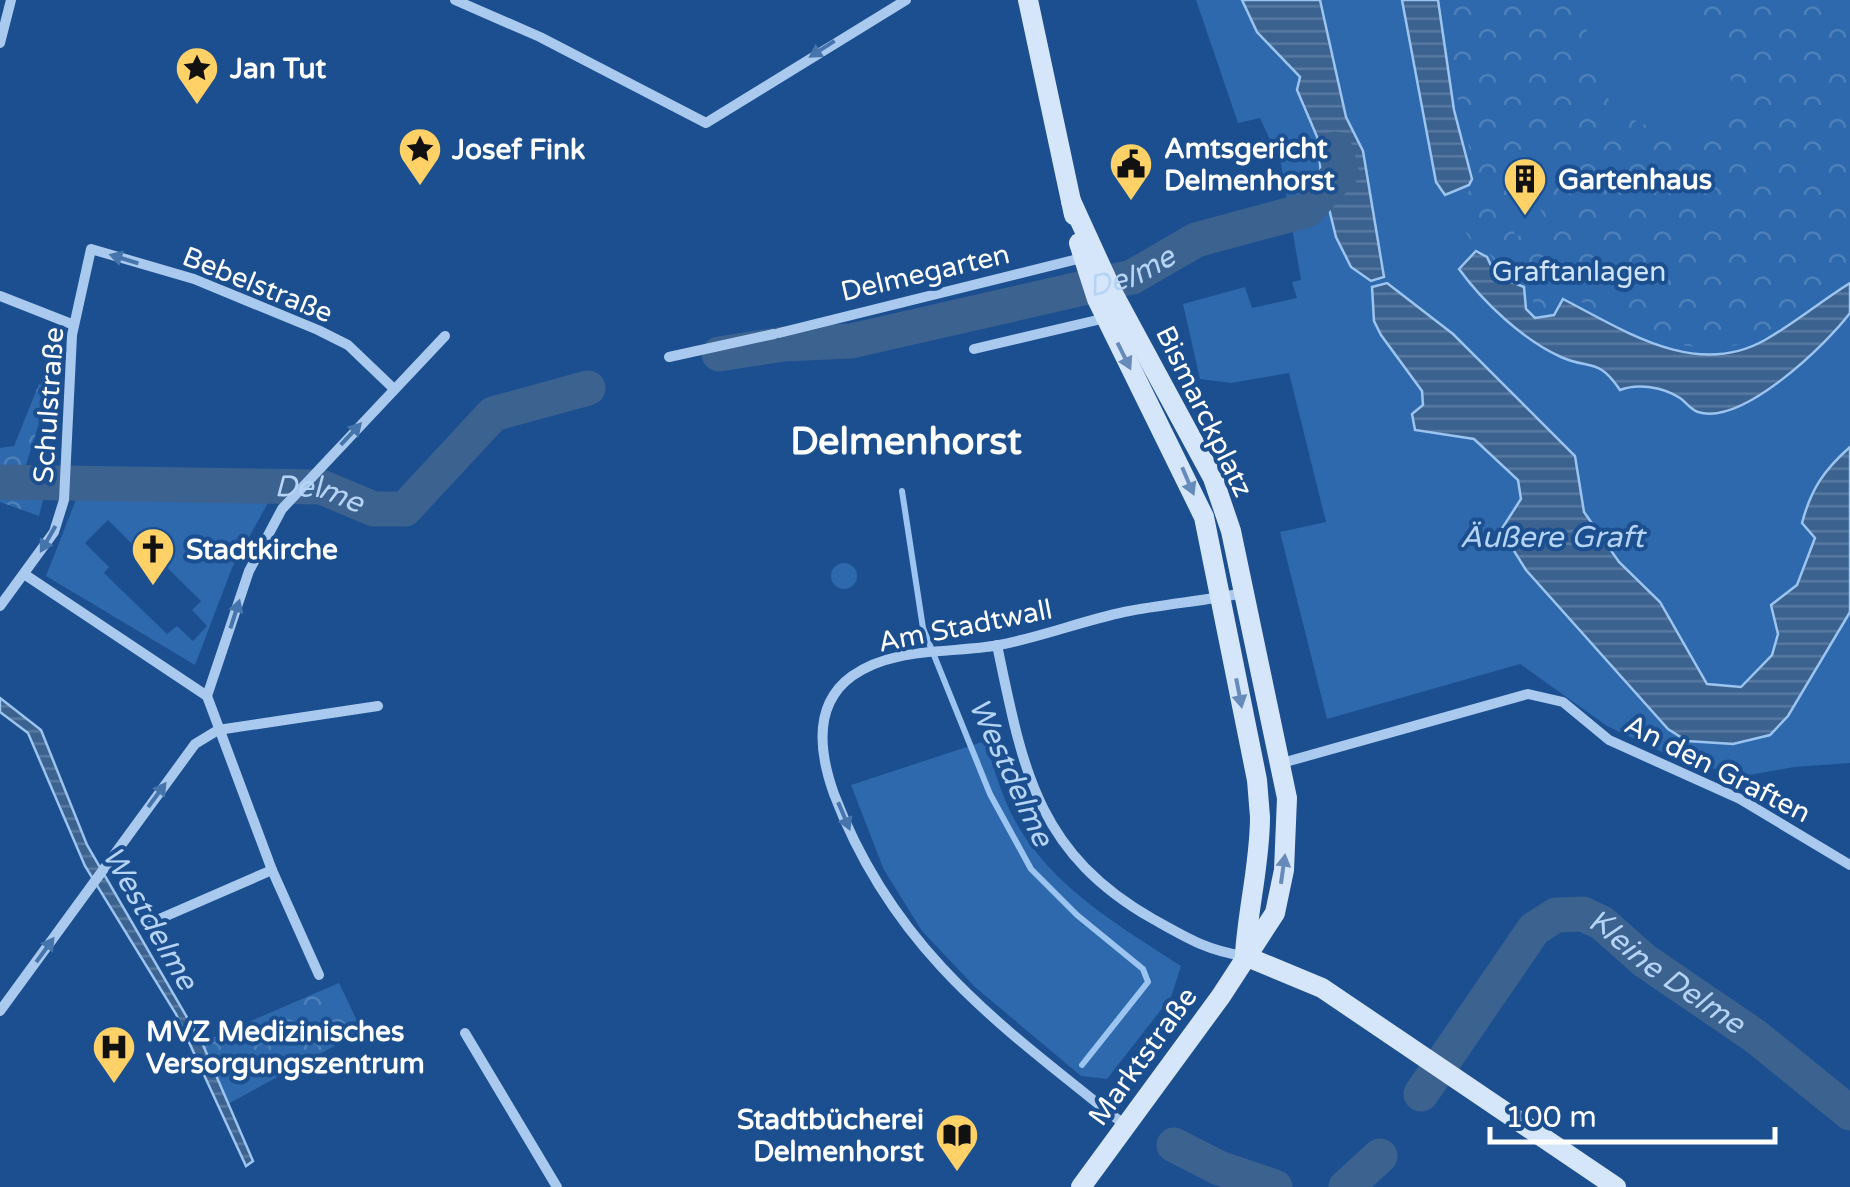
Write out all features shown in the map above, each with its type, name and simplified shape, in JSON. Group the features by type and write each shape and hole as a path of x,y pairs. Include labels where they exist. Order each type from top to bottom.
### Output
{"main road":[{"path":"1028,0 1071,201 1090,266 1110,307"},
{"name":"Bismarckplatz","path":"1110,307 1214,478 1231,530 1282,763"},
{"name":"Bismarckplatz","path":"1110,307 1204,518 1260,817 1260,852 1248,902 1246,956"},
{"name":"Marktstraße","path":"1081,1187 1275,913 1284,870 1287,798 1282,763"},
{"path":"1246,956 1322,988 1616,1187"}],"street":[{"path":"0,43 11,0"},
{"path":"455,0 540,38 706,123 906,0"},
{"name":"Schulstraße","path":"0,606 54,532 64,500 74,326 91,250"},
{"name":"Bebelstraße","path":"91,250 194,279 318,330 348,346 393,388"},
{"name":"Delmegarten","path":"669,357 1090,266"},
{"path":"0,296 74,326"},
{"path":"974,349 1110,307"},
{"path":"320,975 272,870 234,759 218,730 207,696 249,571 267,533 297,492 445,336"},
{"path":"24,574 207,696"},
{"name":"Am Stadtwall","path":"1134,1114 966,996 907,931 842,816 822,760 822,723 836,694 850,677 874,664 948,648 997,645 1119,614 1244,593"},
{"path":"997,645 1031,783 1055,834 1091,878 1139,911 1206,950 1246,956"},
{"name":"An den Graften","path":"1282,763 1528,694 1562,702 1610,740 1740,799 1850,864"},
{"path":"0,1011 195,744 218,730 378,706"},
{"path":"108,863 150,922 272,870"},
{"path":"465,1033 557,1187"}],"green space":[{"name":"Graftanlagen","path":"1196,0 1850,0 1850,763 1744,776 1679,760 1607,726 1520,664 1327,719 1280,532 1326,522 1289,373 1231,383 1200,379 1183,304 1245,287 1252,308 1297,298 1292,282 1301,280 1281,164 1260,118 1238,123"},
{"path":"1444,0 1589,0 1579,12 1606,95 1626,115 1640,122 1699,137 1724,116 1732,84 1719,52 1672,0 1850,0 1850,277 1760,336 1722,350 1665,343 1560,291 1550,311 1535,310 1529,282 1501,272 1485,247 1474,245 1445,202 1474,189 1478,179 1459,109","holes":["1532,197 1546,219 1517,237 1503,214"]},
{"path":"39,384 50,388 19,487 46,488 39,516 0,502 0,448 14,446"},
{"path":"77,497 269,501 232,568 195,665 46,576","holes":["108,520 132,544 138,539 201,601 192,610 207,626 193,641 177,626 167,634 104,573 109,567 85,543"]},
{"path":"844,563 853,567 857,576 853,585 844,589 835,585 831,576 835,567"},
{"path":"985,741 1011,813 1043,861 1086,901 1181,966 1171,997 1107,1079 1081,1076 975,987 922,931 884,870 851,785"},
{"path":"339,983 362,1031 228,1104 202,1042"}],"water":[{"path":"1242,0 1320,0 1346,117 1363,151 1384,277 1371,281 1351,267 1336,237 1321,176 1318,139 1297,90 1300,77 1257,32"},
{"path":"1402,0 1438,0 1454,110 1472,179 1469,185 1445,195 1436,182"},
{"path":"1476,251 1487,257 1496,276 1524,287 1526,309 1535,318 1554,315 1563,299 1636,336 1687,353 1739,351 1765,340 1850,283 1850,313 1803,363 1759,396 1716,413 1698,412 1680,398 1658,389 1620,390 1599,368 1561,357 1532,341 1492,307 1459,269"},
{"name":"Äußere Graft","path":"1387,283 1453,334 1575,456 1584,512 1619,562 1660,602 1707,684 1741,687 1772,655 1778,634 1771,605 1797,585 1815,538 1802,523 1810,500 1826,472 1850,447 1850,612 1788,716 1770,735 1733,744 1687,741 1668,729 1526,570 1501,530 1521,499 1518,480 1474,439 1415,430 1412,414 1423,405 1422,391 1374,321 1372,287"},
{"path":"0,698 41,730 87,845 203,1045 253,1161 246,1166 176,1014 85,866 28,733 0,712"}],"waterway":[{"name":"Delme","path":"719,354 784,344 851,341 1132,277 1196,240 1307,210 1341,172 1335,149"},
{"name":"Delme","path":"0,482 321,487 374,509 405,509 493,414 588,388"},
{"name":"Westdelme","path":"902,491 923,628 990,794 1031,869 1077,915 1143,969 1148,982 1082,1065"},
{"name":"Kleine Delme","path":"1421,1094 1534,929 1556,915 1583,914 1602,923 1645,961 1755,1036 1850,1113"},
{"name":"Kleine Delme","path":"1174,1145 1219,1168 1275,1187"},
{"name":"Kleine Delme","path":"1346,1187 1380,1156"}],"place":[{"name":"Jan Tut","path":"197,106"},
{"name":"Josef Fink","path":"420,187"},
{"name":"Amtsgericht Delmenhorst","path":"1131,202"},
{"name":"Gartenhaus","path":"1525,217"},
{"name":"Stadtkirche","path":"153,587"},
{"name":"MVZ Medizinisches Versorgungszentrum","path":"114,1085"},
{"name":"Stadtbücherei Delmenhorst","path":"957,1173"}],"district":[{"name":"Delmenhorst","path":"906,441"}]}
